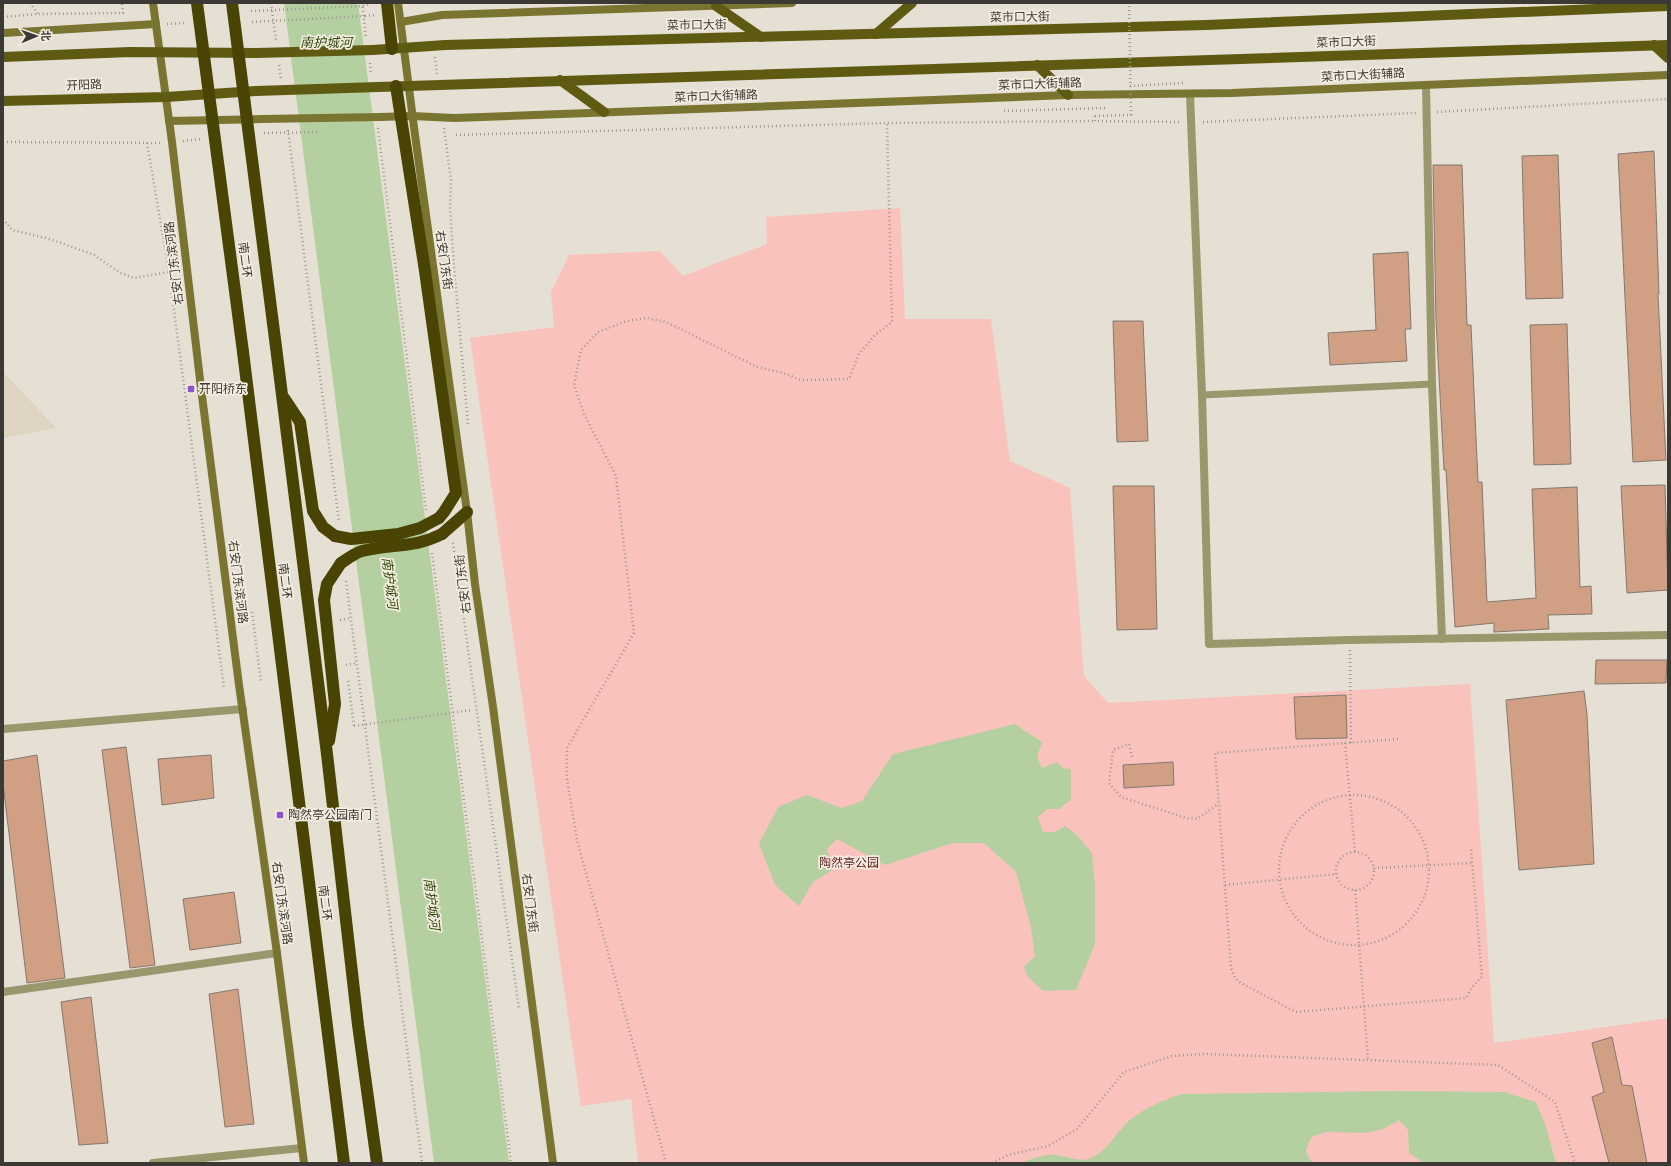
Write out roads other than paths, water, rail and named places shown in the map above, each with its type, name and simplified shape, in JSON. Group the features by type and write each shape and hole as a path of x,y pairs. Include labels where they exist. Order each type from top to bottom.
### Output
{"highway":[{"name":"南二环","path":"197,3 243,352 344,1163"},
{"name":"南二环","path":"232,3 327,754 358,1025 377,1163"},
{"path":"387,3 392,49"},
{"path":"282,395 300,422 313,511 323,527 335,536 351,539 398,534 420,528 433,516 444,512 456,493 425,271 396,86"},
{"path":"327,754 335,704 324,600 327,584 341,563 362,551 415,544 432,539 446,530 467,512"}],"main road":[{"path":"876,34 912,3"},
{"name":"菜市口大街","path":"159,53 256,53 370,50 434,46 1206,25 1647,5 1668,6"},
{"path":"716,6 761,37"},
{"path":"1654,45 1668,58"},
{"name":"菜市口大街","path":"256,91 375,84 409,86 1668,45"},
{"path":"3,57 159,53"},
{"path":"1037,65 1068,95"},
{"path":"560,80 604,112"},
{"name":"开阳路","path":"3,101 166,97 256,91"}],"street":[{"name":"右安门东滨河路","path":"153,3 169,121 201,388 304,1163"},
{"name":"右安门东街","path":"398,3 412,116 467,512 475,584 494,715 552,1163"},
{"path":"401,22 442,15 792,3"},
{"path":"3,33 156,24"},
{"name":"菜市口大街辅路","path":"169,121 378,119 400,116 443,117 604,112 1068,95 1232,93 1668,75"},
{"path":"1426,85 1432,384 1442,639"},
{"path":"1190,94 1202,394 1209,644 1349,640 1668,635"},
{"path":"3,729 243,709"},
{"path":"3,992 277,953"},
{"path":"153,1163 302,1148"}],"lane":[{"path":"1202,394 1432,384"}],"water":[{"name":"南护城河","path":"284,3 358,3 509,1163 434,1163"},
{"path":"1015,724 1042,742 1037,757 1042,768 1057,762 1063,768 1071,769 1071,800 1059,809 1047,809 1038,817 1043,832 1054,832 1065,826 1077,835 1092,853 1095,886 1095,944 1076,990 1043,991 1028,977 1024,967 1035,956 1031,928 1016,872 984,843 953,843 885,865 837,839 827,849 834,869 813,882 799,906 775,885 759,844 778,807 807,795 842,808 862,801 893,754"},
{"path":"1394,1091 1504,1092 1536,1102 1546,1127 1556,1163 1424,1163 1409,1153 1408,1130 1399,1120 1383,1129 1366,1133 1326,1132 1312,1137 1306,1152 1311,1161 1315,1163 1022,1163 1046,1155 1058,1155 1080,1160 1095,1156 1106,1147 1135,1116 1154,1105 1182,1094"}],"place":[{"name":"开阳桥东","path":"191,389"},
{"name":"陶然亭公园南门","path":"280,815"}],"park label":[{"name":"陶然亭公园","path":"849,863"}]}
